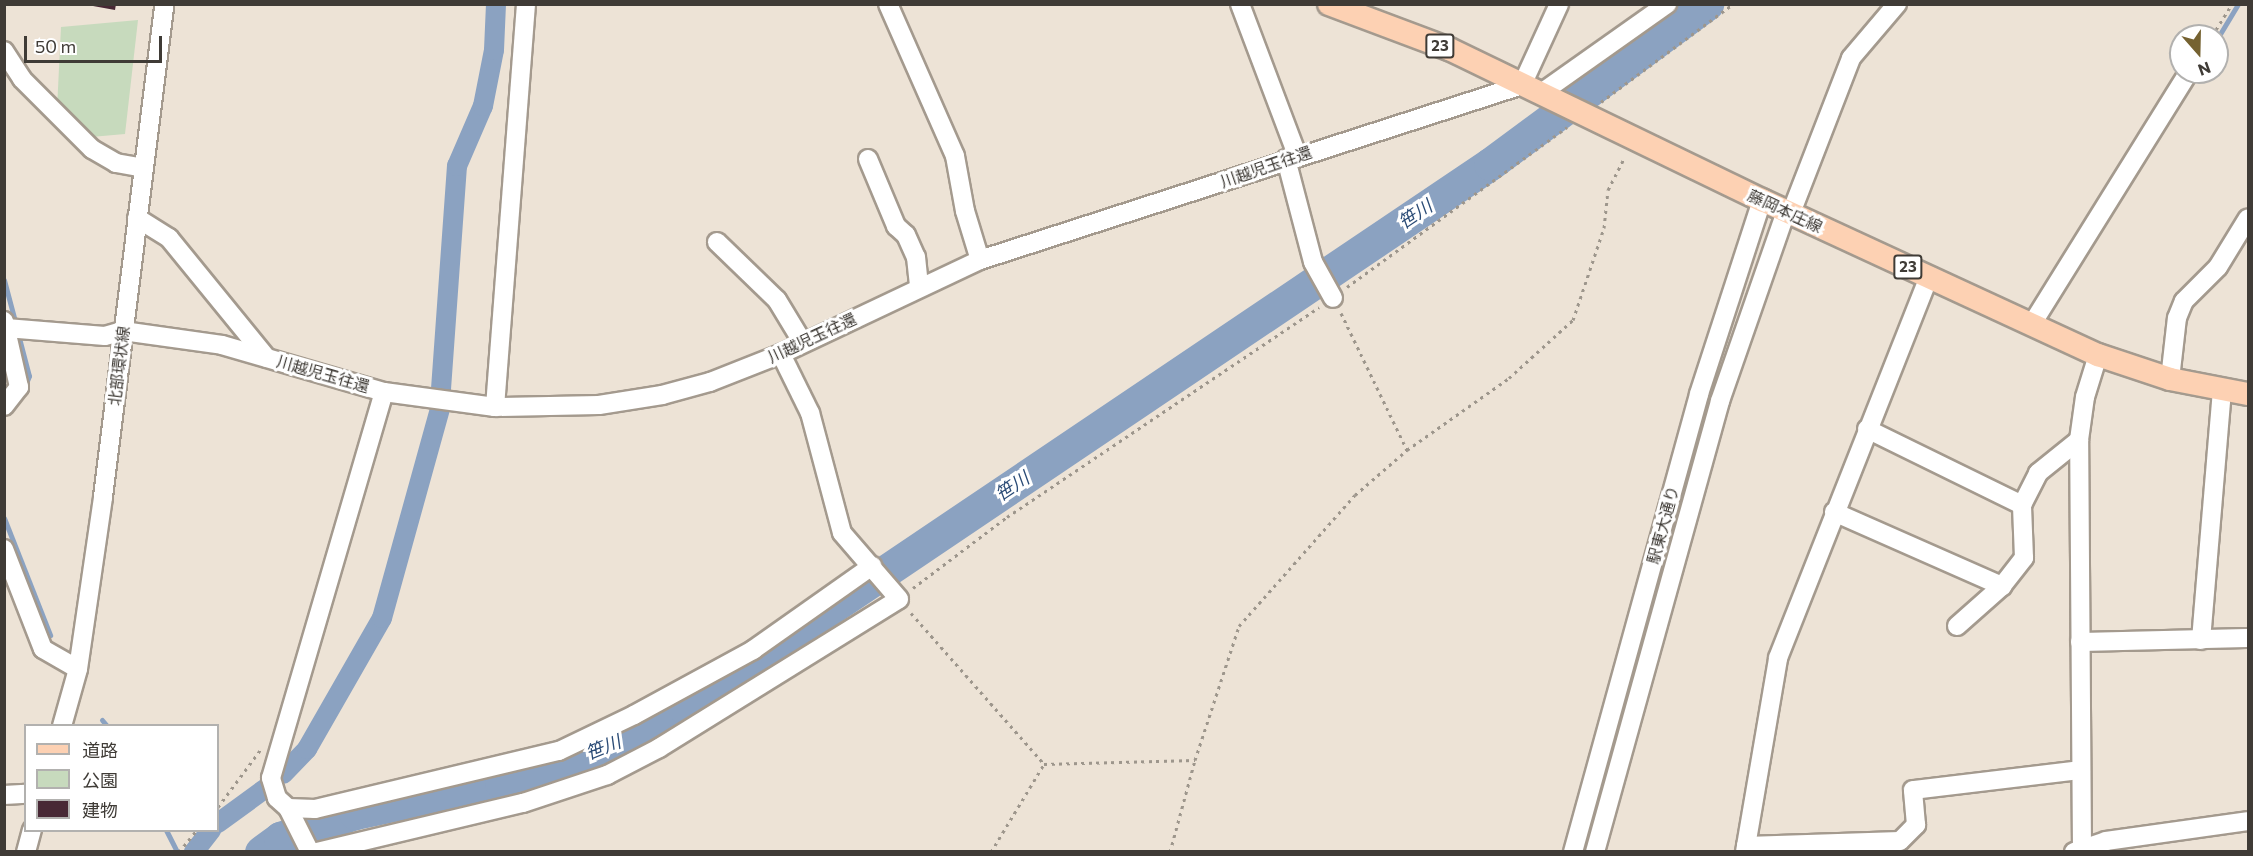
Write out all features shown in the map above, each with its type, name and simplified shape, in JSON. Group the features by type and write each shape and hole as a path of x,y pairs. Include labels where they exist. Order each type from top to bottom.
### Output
{"main road":[{"name":"藤岡本庄線","path":"1329,4 1449,49 1762,200 2098,355 2170,379 2248,394"}],"street":[{"name":"北部環状線","path":"63,724 78,669 164,4"},
{"path":"495,407 526,4"},
{"path":"888,4 955,156 965,211 980,260"},
{"path":"1240,4 1292,157 1313,262 1333,298"},
{"path":"1536,92 1559,4"},
{"name":"川越児玉往還","path":"137,218 169,238 267,358 384,392 495,407 599,405 662,395 710,382 781,354 980,260 1292,157 1536,92 1667,4"},
{"name":"駅東大通り","path":"1595,852 1720,401 1788,212 1851,58 1897,4"},
{"path":"4,51 38,96 92,149 116,164 144,168"},
{"path":"2032,324 2182,84"},
{"path":"868,159 896,226 906,235 916,257 919,287"},
{"name":"駅東大通り","path":"1573,852 1699,394 1762,200"},
{"path":"2170,379 2177,318 2184,301 2218,267 2248,218"},
{"path":"717,242 777,300 803,343"},
{"path":"1929,276 1866,429 1778,658 1745,849 1901,846 1916,825 1913,790 2081,770"},
{"path":"4,406 20,387 5,324 105,336 123,331 222,345 267,358"},
{"path":"317,852 524,803 607,775 659,748 896,597 842,532 832,483 810,413 781,354"},
{"path":"2098,355 2085,397 2079,440 2081,770 2078,850 2204,825 2248,822"},
{"path":"2201,640 2222,390"},
{"path":"310,852 291,814 277,798 271,778 384,392"},
{"path":"1866,429 2022,505"},
{"path":"1957,626 2002,586 2024,558 2022,505 2038,473 2079,440"},
{"path":"1834,512 2002,586"},
{"path":"4,549 43,650 78,669"},
{"path":"291,814 559,751 634,715 753,650 872,566"},
{"path":"2080,642 2248,638"},
{"path":"4,795 24,795"},
{"path":"26,852 32,832"}],"path":[{"path":"1195,760 1044,764 896,597 1007,517 1333,298 1732,4"},
{"path":"2220,24 2232,4"},
{"path":"1170,852 1195,760 1239,626 1355,495 1407,450 1509,378 1573,320 1604,228 1608,190 1634,139"},
{"path":"1333,298 1407,450"},
{"path":"219,806 256,753 269,742 283,741"},
{"path":"991,852 1044,764"},
{"path":"179,852 196,832"}],"green space":[{"path":"138,20 125,134 91,137 57,109 61,27"}],"building":[{"path":"82,4 116,4 115,10"}],"waterway":[{"path":"441,389 457,166 483,106 494,50 496,4"},
{"name":"笹川","path":"261,852 280,838 355,813 501,782 574,758 626,738 684,707 1490,164 1707,4"},
{"path":"2226,24 2238,4"},
{"path":"4,280 16,325"},
{"path":"18,334 29,376 24,388"},
{"path":"283,774 307,749 382,618 440,409"},
{"path":"4,518 50,635"},
{"path":"102,720 105,724"},
{"path":"219,822 266,788"},
{"path":"167,832 177,852"},
{"path":"194,852 209,832"}]}
